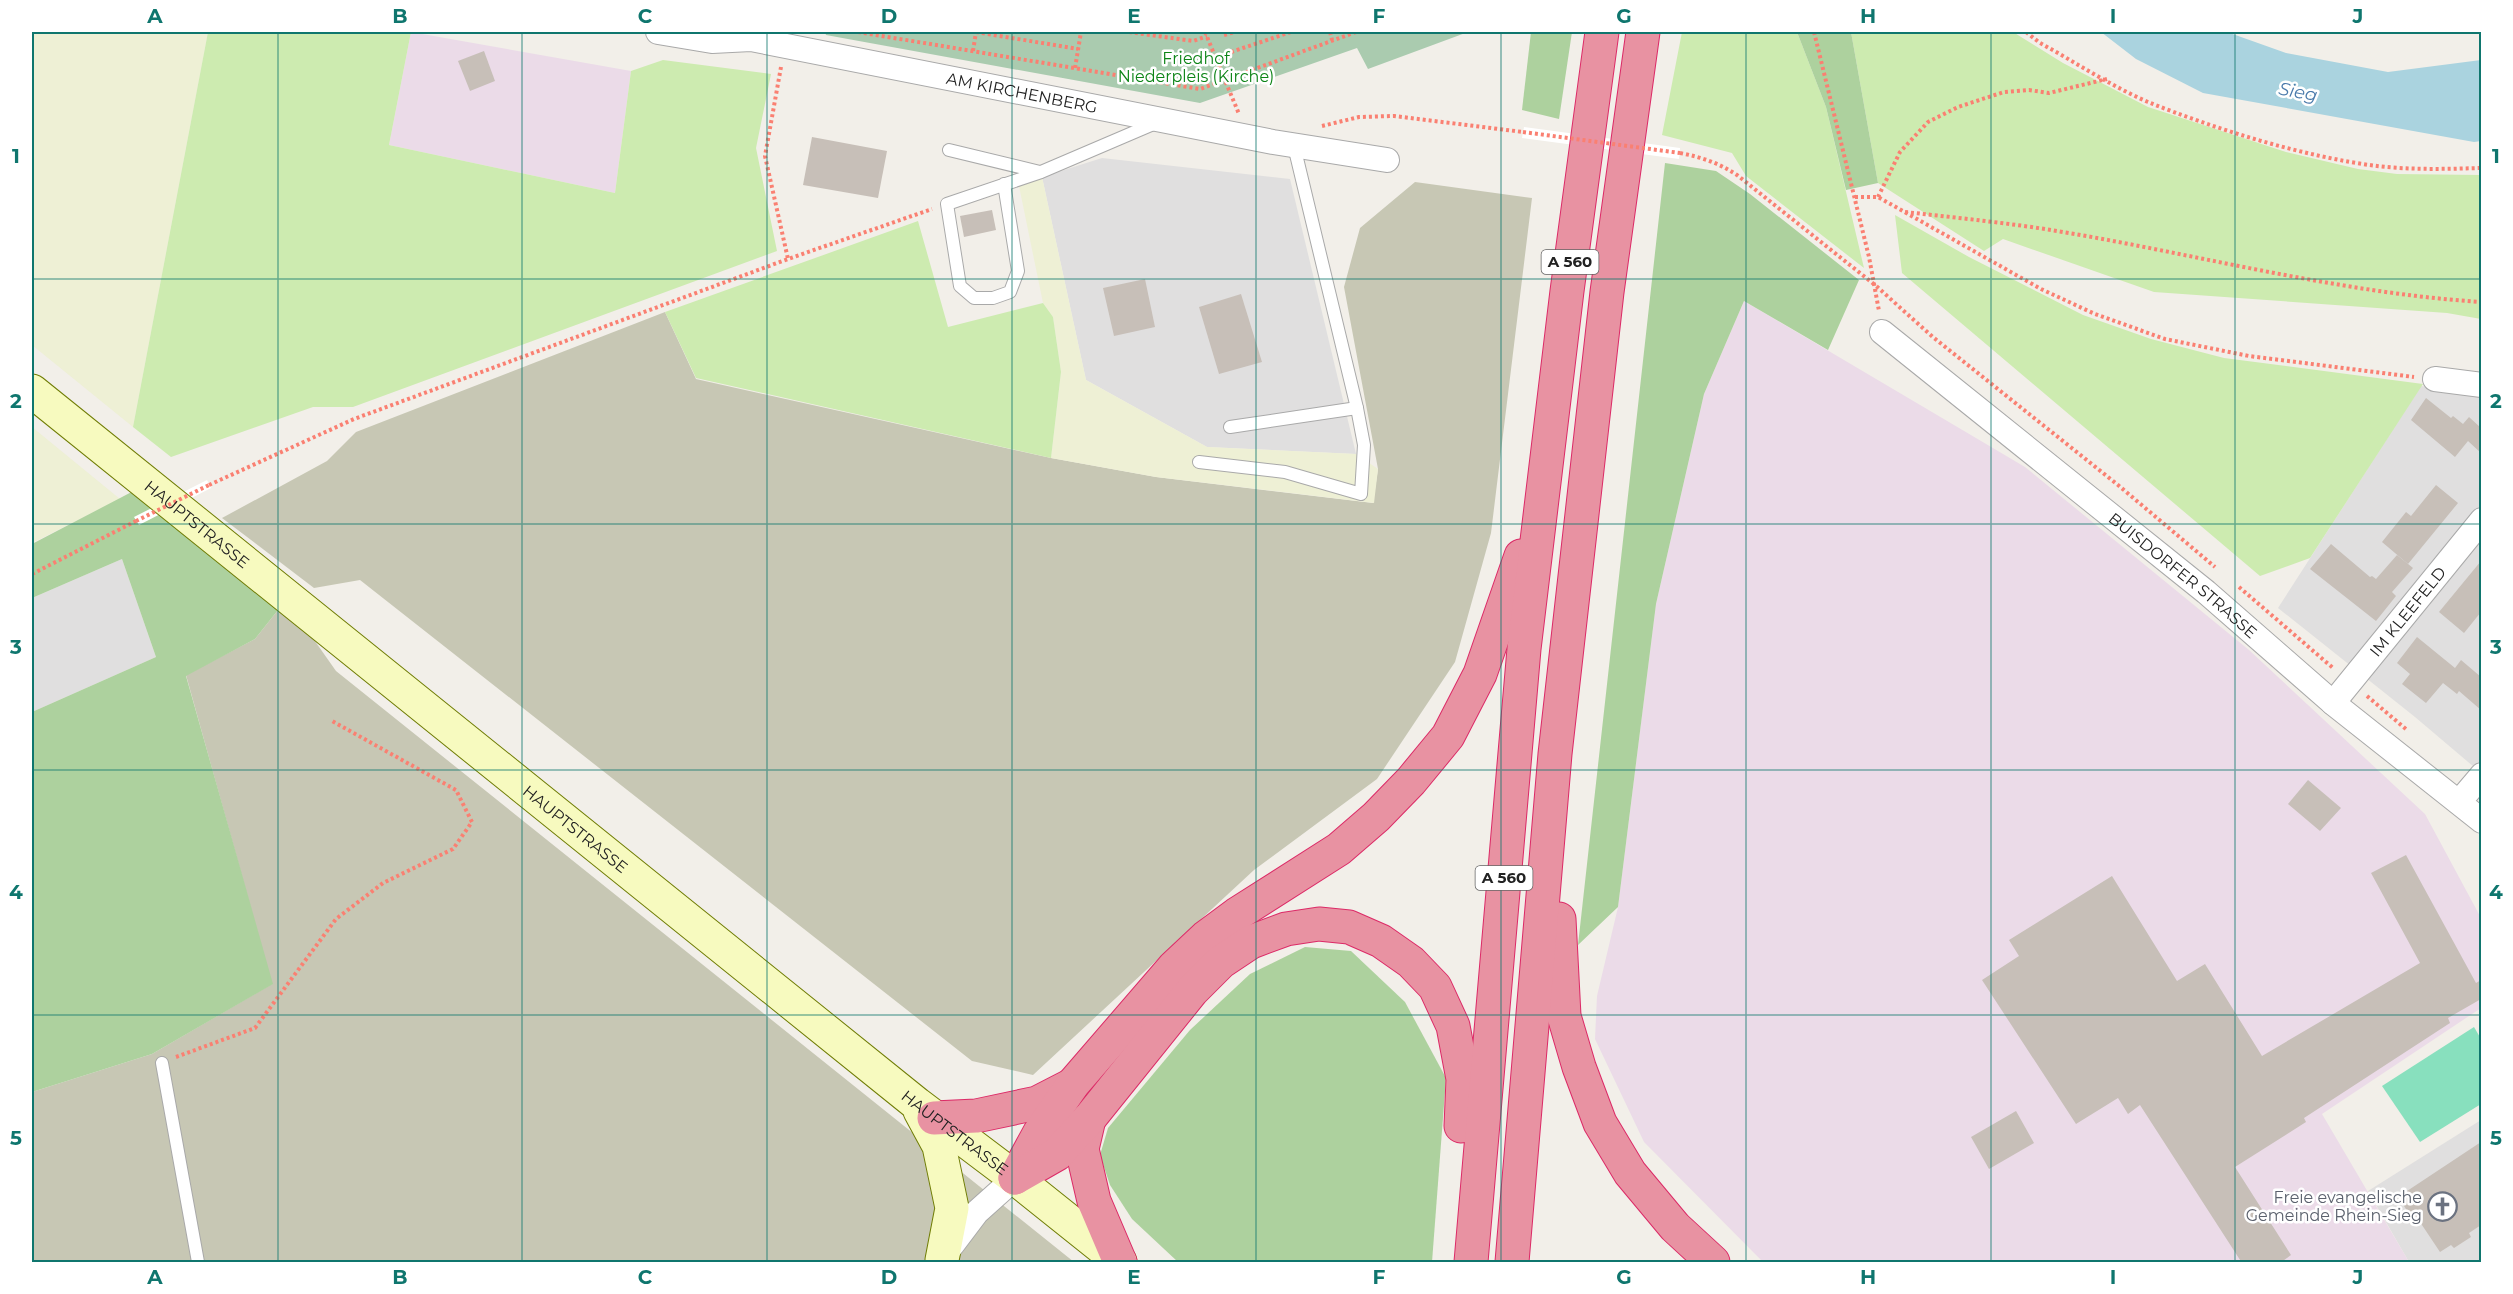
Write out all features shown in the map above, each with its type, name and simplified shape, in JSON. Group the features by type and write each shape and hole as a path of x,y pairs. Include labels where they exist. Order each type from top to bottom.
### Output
{"highway":[{"name":"A 560","path":"1469,1263 1524,649 1568,279 1602,32"},
{"name":"A 560","path":"1512,1263 1555,754 1607,292 1643,32"},
{"path":"1015,1178 1040,1132 1073,1084 1174,967 1206,937 1237,914 1339,849 1397,795 1448,736 1480,674 1542,493"},
{"path":"1555,754 1566,789 1559,910 1564,1016 1579,1067 1600,1123 1630,1173 1675,1227 1713,1263"},
{"path":"1015,1178 1057,1154 1089,1119 1192,992 1221,962 1251,942 1286,929 1319,924 1349,927 1381,941 1411,962 1435,987 1453,1026 1463,1079 1456,1214 1469,1263"},
{"path":"926,1111 976,1116 1037,1103 1073,1084"},
{"path":"1089,1119 1082,1149 1094,1201 1120,1262"}],"main road":[{"name":"HAUPTSTRASSE","path":"32,391 926,1111 1120,1262"},
{"path":"926,1111 939,1146 952,1208 941,1261"}],"street":[{"name":"AM KIRCHENBERG","path":"658,32 712,41 751,35 784,46 1241,136 1387,160"},
{"name":"BUISDORFER STRASSE","path":"1882,332 2206,592 2333,703 2481,821"},
{"path":"2435,379 2481,385"},
{"name":"IM KLEEFELD","path":"2333,703 2481,520"},
{"path":"2459,802 2481,775"},
{"path":"941,1261 976,1212 1015,1178"}],"lane":[{"path":"1004,184 1018,271 1010,292 993,298 974,298 960,286 947,204 1004,184 1041,172 1162,120"},
{"path":"1199,462 1285,472 1361,494 1364,445 1357,408 1294,146"},
{"path":"949,150 1041,172"},
{"path":"1230,427 1357,408"},
{"path":"162,1063 198,1263"}],"path":[{"path":"858,32 1200,89 1356,32"},
{"path":"973,51 976,32 995,33 1078,49"},
{"path":"1075,68 1081,32"},
{"path":"1129,32 1193,41 1206,34 1241,121 1241,136"},
{"path":"1224,35 1235,32"},
{"path":"1231,52 1291,32"},
{"path":"1330,32 1332,40"},
{"path":"1814,32 1875,285"},
{"path":"2026,32 2147,101 2246,136 2313,154 2376,166 2481,168"},
{"path":"784,46 765,156 788,259"},
{"path":"1878,197 1900,152 1928,122 1958,106 2004,92 2030,90 2049,93 2107,79"},
{"path":"1316,127 1359,117 1394,116 1680,153 1700,156 1723,165 1875,285 1935,338 2218,570"},
{"path":"1855,197 1878,197 2041,289 2095,314 2165,339 2249,356 2435,379"},
{"path":"32,574 209,485 354,419 788,259 947,204"},
{"path":"1902,211 2045,229 2340,284 2481,302"},
{"path":"2236,585 2350,682"},
{"path":"162,1063 255,1028 336,919 383,883 453,849 472,822 456,790 332,721"}],"shaded area":[{"path":"32,32 208,32 133,427 32,345"},
{"path":"411,32 631,71 615,193 389,145"},
{"path":"1102,158 1290,179 1356,454 1207,447 1086,380 1042,177"},
{"path":"1042,177 1086,380 1207,447 1356,454 1378,469 1374,503 1156,477 1051,458 1061,372 1053,317 1043,303 1019,186"},
{"path":"1415,182 1532,198 1491,533 1455,662 1377,779 1254,870 1033,1075 972,1061 360,580 314,588 222,518 327,461 356,432 665,312 696,379 1051,458 1156,477 1373,503 1378,469 1344,287 1360,228"},
{"path":"1744,301 2025,467 2249,650 2425,814 2481,918 2481,1008 2322,1114 2409,1262 1763,1262 1644,1142 1595,1039 1597,996 1618,907 1656,604 1704,394"},
{"path":"2421,386 2481,394 2481,778 2474,767 2415,717 2278,608"},
{"path":"32,427 120,499 32,543"},
{"path":"122,559 156,657 32,712 32,598"},
{"path":"286,600 336,671 1074,1262 32,1262 32,1092 152,1054 272,984 186,675 255,639"},
{"path":"2481,1120 2481,1262 2409,1262 2368,1191"}],"green space":[{"path":"208,32 411,32 389,145 615,193 631,71 663,60 771,74 756,148 777,251 353,407 313,407 171,457 133,427"},
{"name":"Friedhof Niederpleis (Kirche)","path":"825,32 1468,32 1368,69 1357,48 1200,103 826,35"},
{"path":"1531,32 1572,32 1559,119 1522,110"},
{"path":"1682,32 1797,32 1826,107 1864,268 1746,176 1732,153 1662,135"},
{"path":"1797,32 1851,32 1878,183 1846,190 1826,107"},
{"path":"1851,32 2013,32 2063,63 2148,107 2286,152 2358,169 2397,174 2481,175 2481,319 2447,313 2154,292 2003,239 1984,251 1878,183"},
{"path":"1665,163 1716,171 1750,194 1859,280 1828,350 1744,301 1704,394 1656,604 1618,907 1578,945"},
{"path":"1895,215 1969,257 2083,315 2151,339 2224,358 2423,384 2310,558 2260,576 1902,273"},
{"path":"918,221 948,327 1043,303 1053,317 1061,372 1051,458 696,378 665,312"},
{"path":"145,485 286,600 255,639 186,676 273,984 152,1054 32,1092 32,712 156,657 122,559 32,598 32,544"},
{"path":"1305,947 1351,951 1405,1002 1446,1078 1432,1262 1178,1262 1132,1219 1110,1185 1100,1155 1108,1128 1190,1030 1250,974"},
{"path":"2474,1027 2481,1039 2481,1104 2420,1142 2382,1086"}],"water":[{"name":"Sieg","path":"2101,32 2227,32 2286,53 2388,72 2481,60 2481,141 2474,142 2203,93 2136,59"}],"pier":[{"path":"1524,127 1680,148 1679,159 1522,138"},
{"path":"207,480 211,488 139,525 134,517"}],"building":[{"path":"484,51 495,81 470,91 458,61"},
{"path":"812,137 887,151 878,198 803,185"},
{"path":"992,210 996,230 964,237 960,216"},
{"path":"1145,279 1155,327 1114,336 1103,288"},
{"path":"1241,294 1262,362 1219,374 1199,307"},
{"path":"2426,398 2451,418 2453,416 2463,424 2469,417 2481,428 2481,453 2468,441 2455,457 2411,420"},
{"path":"2436,485 2458,503 2408,564 2382,542 2406,512 2411,516"},
{"path":"2331,544 2370,577 2376,579 2397,555 2413,568 2392,592 2396,596 2376,621 2310,569"},
{"path":"2481,561 2481,612 2464,633 2439,612"},
{"path":"2417,637 2455,668 2461,660 2481,677 2481,710 2459,691 2457,694 2443,683 2426,703 2402,684 2410,674 2397,663"},
{"path":"2308,780 2341,808 2320,831 2288,804"},
{"path":"2406,855 2476,983 2481,980 2481,999 2448,1018 2450,1023 2304,1118 2306,1122 2235,1167 2291,1255 2280,1263 2242,1263 2140,1105 2128,1114 2118,1098 2076,1124 1982,980 2019,956 2009,940 2112,876 2177,981 2205,964 2262,1056 2420,963 2371,873"},
{"path":"2016,1111 2034,1143 1989,1169 1971,1137"},
{"name":"Freie evangelische Gemeinde Rhein-Sieg","path":"2481,1142 2481,1225 2469,1233 2471,1237 2454,1248 2451,1245 2440,1252 2416,1216 2412,1218 2398,1197"}],"place":[{"name":"Freie evangelische Gemeinde Rhein-Sieg","path":"2443,1206"}]}
